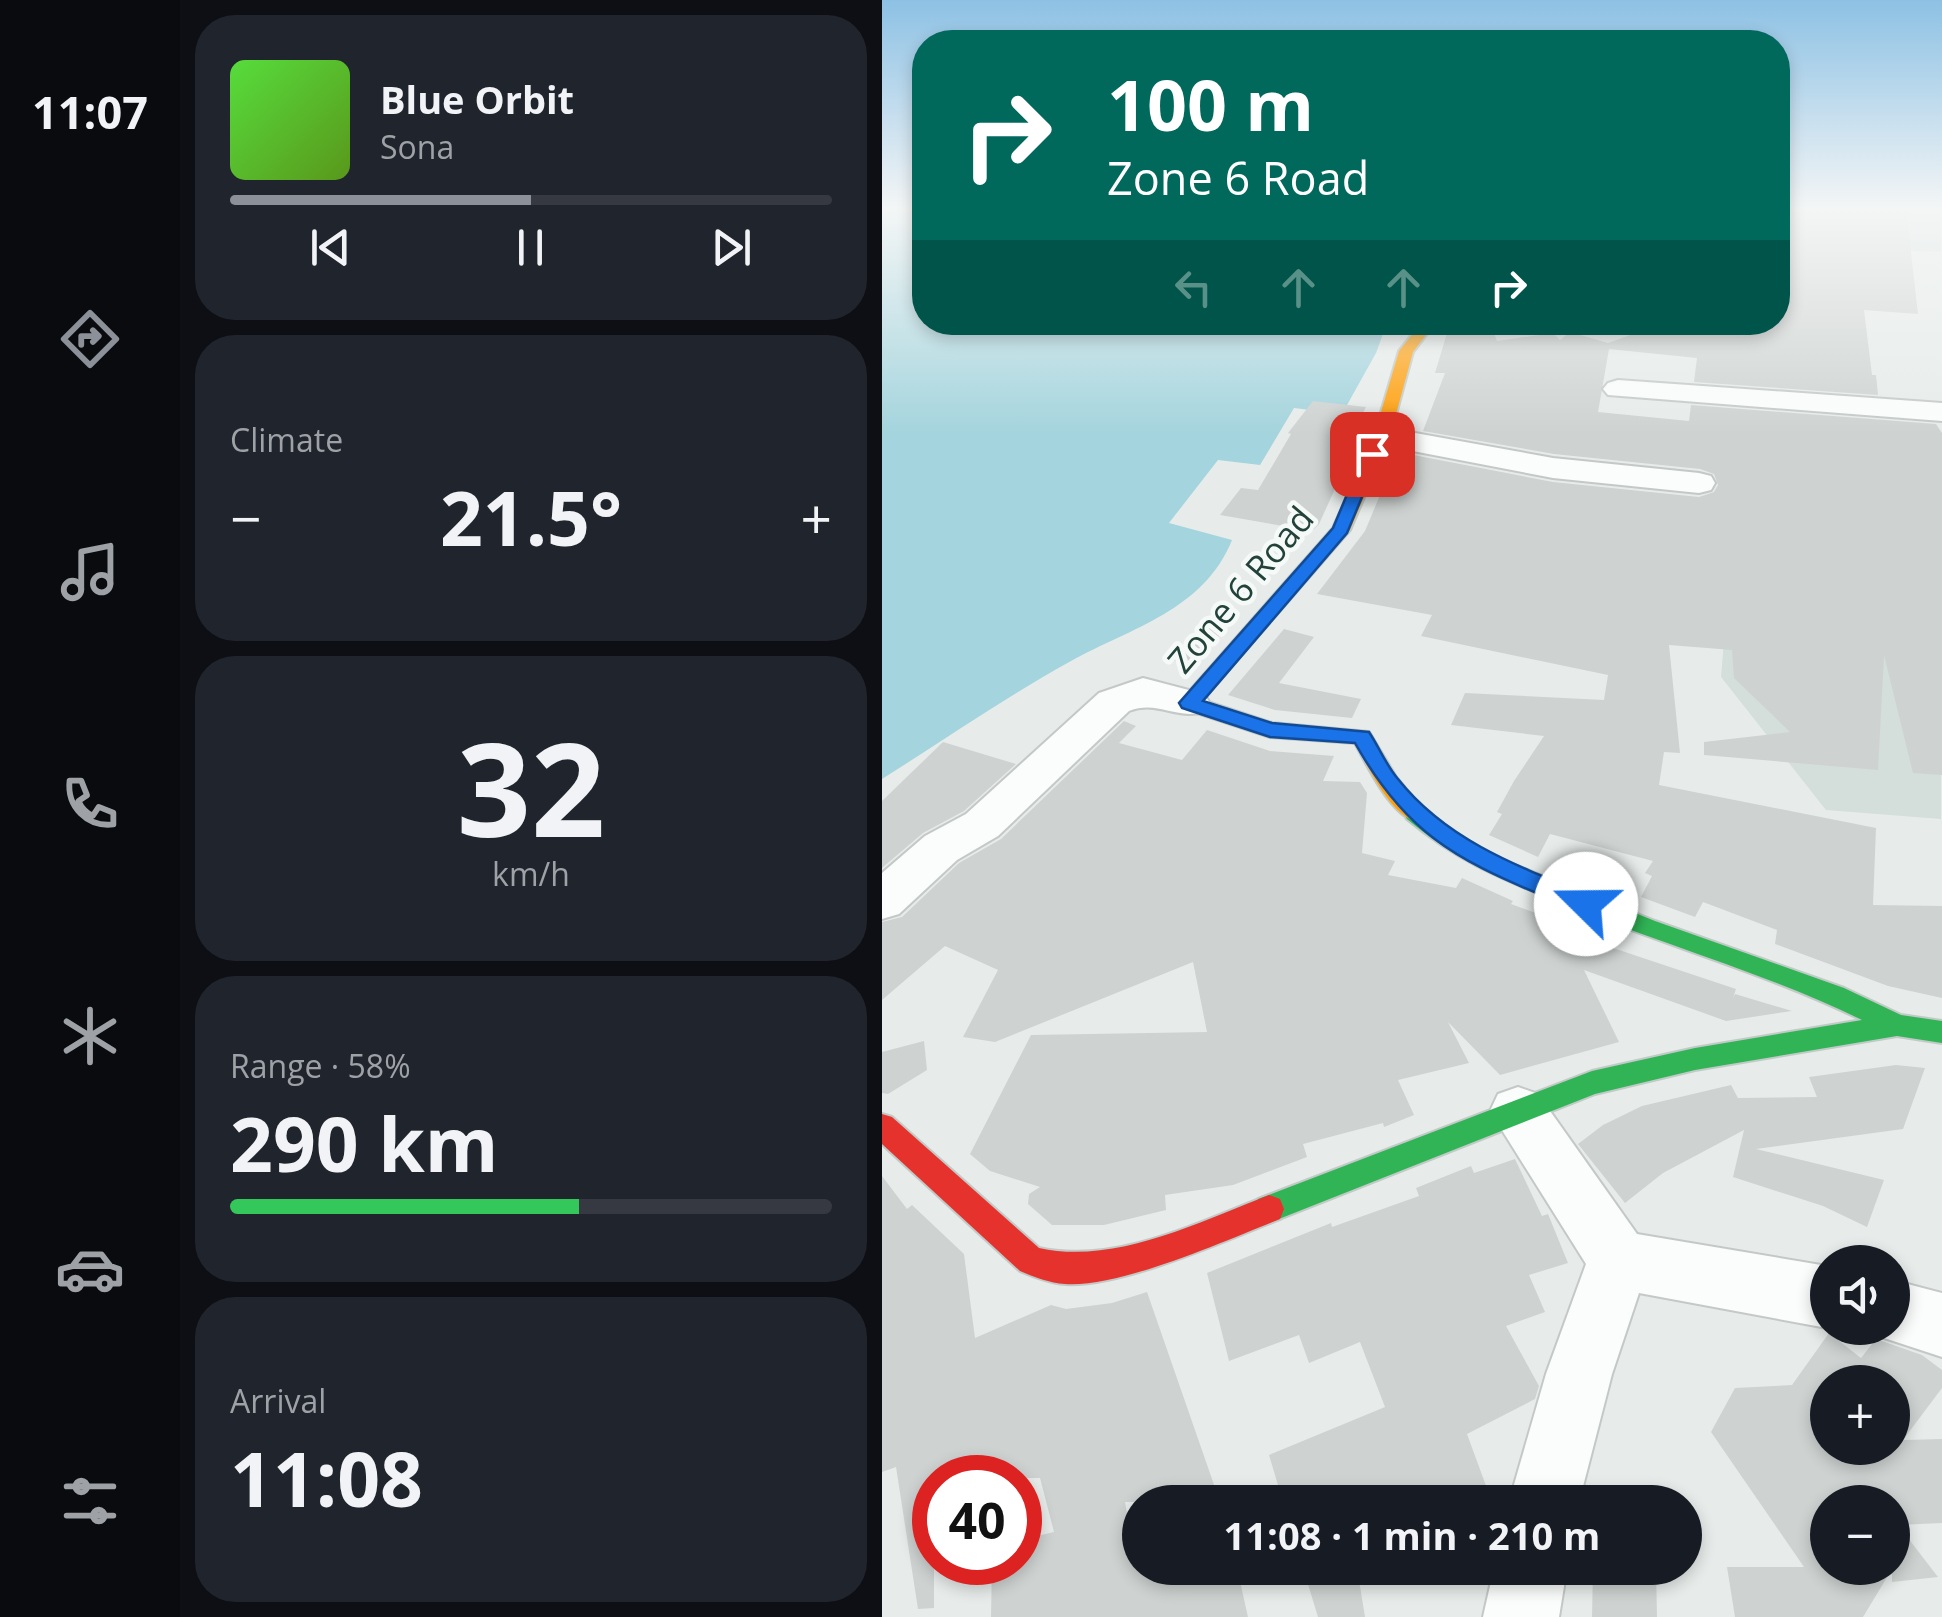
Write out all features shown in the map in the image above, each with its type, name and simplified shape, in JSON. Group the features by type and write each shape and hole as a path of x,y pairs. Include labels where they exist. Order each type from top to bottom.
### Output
{"street":[{"name":"Zone 6 Road","path":"1419,335 1406,350 1386,421 1341,530 1189,703 1270,730 1362,737 1408,808 1452,844 1496,868 1646,928 1836,995 1897,1025 1942,1032"},
{"path":"1618,389 1942,412"},
{"path":"1386,421 1554,468 1699,483"},
{"path":"882,901 941,848 982,825 1114,702 1144,691 1189,703"},
{"path":"882,1126 1032,1261 1066,1269 1112,1263 1193,1239 1592,1083 1695,1059 1897,1025"},
{"path":"1518,1111 1620,1260 1810,1294"},
{"path":"1549,1485 1579,1374 1620,1260"},
{"path":"1910,1316 1942,1325"},
{"path":"1521,1617 1527,1585"}],"shaded area":[{"path":"1725,629 1941,644 1941,819 1826,810 1721,677"}],"water":[{"path":"882,284 912,284 912,335 1383,335 1342,414 1294,408 1260,465 1218,460 1169,523 1232,540 1220,564 1185,600 1047,675 882,779"}],"building":[{"path":"1790,284 1915,284 1918,314 1864,310 1878,395 1694,382 1697,358 1609,349 1598,412 1689,421 1691,405 1936,424 1942,433 1942,775 1913,773 1884,655 1878,770 1704,755 1704,742 1790,732 1734,678 1732,650 1669,645 1680,753 1664,752 1659,785 1876,828 1873,905 1942,906 1942,998 1888,986 1775,944 1777,930 1703,902 1695,917 1641,897 1652,876 1645,873 1653,861 1550,834 1538,857 1489,835 1514,781 1544,736 1451,725 1465,693 1604,700 1608,675 1421,636 1432,615 1317,594 1365,531 1398,452 1553,482 1699,497 1714,492 1718,485 1714,474 1700,469 1554,454 1423,431 1445,373 1435,373 1446,335 1495,335 1497,341 1539,335 1555,335 1560,340 1566,335 1580,335 1608,343 1630,335 1790,335"},
{"path":"1313,401 1366,407 1346,444 1355,445 1319,524 1312,531 1220,515 1241,488 1258,490 1291,434 1288,433"},
{"path":"1217,610 1237,616 1192,666 1171,660"},
{"path":"1284,629 1314,637 1279,683 1361,699 1352,718 1275,710 1228,695"},
{"path":"1124,721 1136,726 1119,743 1182,760 1207,730 1270,751 1334,756 1323,781 1360,782 1367,793 1362,853 1395,861 1388,875 1456,888 1462,878 1513,901 1511,904 1563,923 1561,926 1611,942 1610,947 1736,989 1733,998 1735,994 1792,1011 1726,1021 1584,970 1619,1042 1500,1075 1448,1022 1469,1063 1398,1080 1414,1115 1384,1127 1383,1123 1303,1144 1307,1157 1233,1185 1165,1195 1166,1210 1104,1225 1052,1225 1028,1204 1029,1194 1040,1187 990,1171 970,1154 1031,1035 1207,1032 1193,962 995,1042 963,1037 998,970 945,946 882,1000 882,922 902,917 959,863 1001,839"},
{"path":"943,742 1016,764 964,811 923,833 882,868 882,801"},
{"path":"924,1041 927,1070 888,1094 882,1093 882,1052"},
{"path":"1896,1065 1925,1068 1903,1129 1756,1149 1884,1180 1867,1227 1823,1206 1733,1177 1744,1130 1663,1173 1625,1203 1578,1144 1603,1125 1642,1106 1731,1085 1738,1098 1817,1097 1809,1077"},
{"path":"1515,1159 1542,1216 1548,1214 1568,1263 1529,1275 1545,1312 1506,1326 1539,1386 1535,1399 1467,1434 1486,1485 1278,1485 1269,1455 1385,1407 1360,1342 1309,1363 1299,1335 1229,1361 1207,1273 1331,1223 1332,1227 1419,1196 1416,1188 1471,1166 1474,1173"},
{"path":"882,1176 907,1209 912,1205 964,1254 975,1338 1051,1305 1066,1309 1112,1303 1147,1292 1214,1485 1122,1485 1122,1585 1241,1585 1248,1617 991,1617 992,1585 1042,1585 1042,1535 1054,1532 1042,1486 1042,1455 912,1455 912,1570 896,1467 882,1472"},
{"path":"1820,1345 1844,1345 1861,1358 1871,1345 1893,1345 1922,1355 1942,1370 1942,1388 1910,1431 1910,1365 1810,1365 1810,1465 1910,1465 1910,1440 1942,1439 1942,1523 1910,1524 1910,1485 1810,1485 1810,1585 1882,1585 1863,1617 1735,1617 1727,1567 1804,1567 1711,1432 1735,1388 1792,1385"},
{"path":"1910,1541 1938,1577 1910,1580"},
{"path":"914,1585 934,1585 934,1608 918,1609"},
{"path":"1308,1585 1360,1585 1365,1617 1318,1617"},
{"path":"1593,1585 1656,1585 1657,1617 1592,1617"}],"traffic: fast":[{"path":"1415,813 1452,844 1497,867 1646,928 1835,995 1897,1025 1942,1032"},
{"path":"1269,1209 1592,1083 1695,1059 1897,1025"}],"traffic: slow":[{"path":"1415,813 1388,782 1362,737 1270,730 1189,703 1341,530 1382,436 1406,351 1419,335"}],"traffic: jam":[{"path":"882,1126 1031,1261 1066,1269 1112,1263 1193,1239 1269,1209"}],"route":[{"path":"1372,454 1341,530 1189,703 1270,730 1362,737 1408,808 1452,844 1496,868 1586,904"}]}
